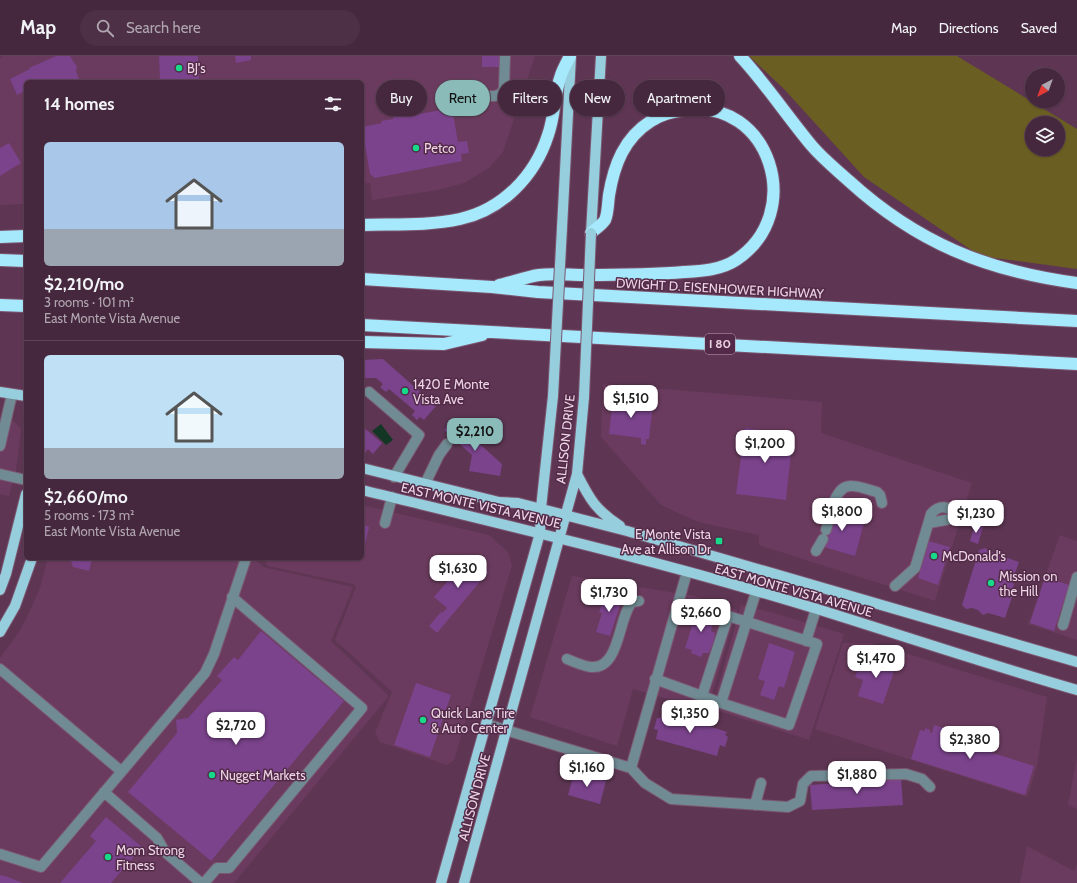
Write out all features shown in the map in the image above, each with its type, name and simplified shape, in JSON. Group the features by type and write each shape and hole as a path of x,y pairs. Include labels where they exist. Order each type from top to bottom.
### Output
{"highway":[{"path":"364,225 430,223 460,219 495,206 510,194 524,180 543,151 554,114 560,76 570,56"},
{"path":"740,56 763,81 813,146 861,192 898,221 936,243 978,261 1015,273 1077,284"},
{"path":"492,287 539,275 653,274 707,270 736,261 753,246 768,221 774,196 773,173 763,147 747,128 725,114 697,108 667,113 651,121 631,138 622,151 613,172 605,220 591,233"},
{"path":"0,237 24,236"},
{"path":"0,260 24,261"},
{"name":"DWIGHT D. EISENHOWER HIGHWAY","path":"364,280 492,287 538,292 1077,322"},
{"path":"0,305 24,306"},
{"name":"I 80","path":"364,325 1077,364"},
{"path":"364,342 444,344 494,332"}],"main road":[{"name":"ALLISON DRIVE","path":"441,883 540,533 540,508 553,396 570,56"},
{"name":"ALLISON DRIVE","path":"464,883 577,474 584,397 601,56"},
{"path":"0,392 24,396"},
{"name":"EAST MONTE VISTA AVENUE","path":"364,469 500,502 518,503 540,508 627,531 1077,662"},
{"path":"577,474 590,500 602,514 627,531"},
{"name":"EAST MONTE VISTA AVENUE","path":"364,490 560,537 687,572 816,609 1077,690"},
{"path":"0,590 6,574 24,502"},
{"path":"0,632 15,606 31,560"}],"street":[{"path":"490,96 496,96 502,93 504,88 505,56"},
{"path":"369,392 419,435 394,477"},
{"path":"1,434 12,394"},
{"path":"425,484 439,456 447,444"},
{"path":"0,474 24,480"},
{"path":"816,551 824,535 837,495 846,486 852,485 876,492 880,495 882,503"},
{"path":"385,523 392,497"},
{"path":"895,586 915,568 931,514 940,507 954,510 965,518"},
{"path":"0,854 41,867 205,673 214,654 245,560"},
{"path":"630,768 687,572"},
{"path":"1063,625 1075,592 1077,577"},
{"path":"721,703 756,592"},
{"path":"104,792 157,838 165,852 202,883 217,868 228,868 362,708 232,598"},
{"path":"567,659 590,667 604,663 610,658 614,651 627,608 632,602 639,601"},
{"path":"806,641 816,609"},
{"path":"655,679 721,703 789,724 817,644 728,616 702,696"},
{"path":"0,669 121,771"},
{"path":"486,724 630,768 645,783 671,799 788,807 800,801 804,784 811,776 906,774 922,779 930,787"},
{"path":"756,805 760,783"}],"shaded area":[{"path":"3,56 535,56 527,80 498,80 498,116 515,116 503,152 489,168 464,183 438,190 372,200 370,183 364,184 364,80 24,80 24,204 0,205 0,58"},
{"path":"749,56 957,56 1025,97 1025,108 1042,108 1056,116 1025,116 1025,156 1065,156 1065,122 1077,129 1077,269 980,256 864,177 784,89"},
{"path":"603,384 822,402 821,433 972,483 935,601 759,545 759,535 698,522 661,505 601,437"},
{"path":"0,417 15,422 21,429 16,470 9,496 0,494"},
{"path":"381,424 393,440 386,445 372,431"},
{"path":"364,505 489,535 508,552 512,565 454,760 447,765 380,742 375,733 392,692 335,640 356,587 353,584 268,566 264,560 364,560"},
{"path":"1060,535 1077,541 1077,640 1028,624"},
{"path":"47,560 259,560 263,567 353,587 331,641 389,696 234,883 0,883 0,658 19,632 40,588"},
{"path":"572,576 695,596 737,610 707,710 633,689 617,746 530,717"},
{"path":"741,605 774,613 844,634 809,740 712,709"},
{"path":"843,643 872,643 1047,697 1037,766 1027,797 815,729"},
{"path":"1077,757 1077,809 1068,805"},
{"path":"1027,846 1074,871 1077,865 1077,883 1020,883"}],"building":[{"path":"56,56 70,56 77,67 76,71 79,80 24,80 24,94 23,92 17,95 10,79 30,69 29,68"},
{"name":"BJ's","path":"159,56 198,56 199,80 160,80"},
{"path":"235,56 251,56 251,60 236,63"},
{"path":"482,56 502,56 502,67 482,67"},
{"name":"Petco","path":"435,111 435,116 453,116 458,142 467,141 469,153 461,154 462,161 375,178 370,174 364,139 364,127 382,123 381,121 393,119 393,117 427,116 427,113"},
{"path":"9,143 21,163 0,176 0,148"},
{"name":"1420 E Monte Vista Ave","path":"383,359 436,406 424,420 420,417 417,420 412,415 415,411 389,389 386,392 380,387 383,384 376,378 364,378 364,360"},
{"path":"613,398 653,403 649,439 646,439 646,445 641,444 641,438 609,434"},
{"path":"453,420 502,464 500,476 469,471 472,455 444,430"},
{"path":"364,428 382,443 373,454 368,449 365,453"},
{"path":"745,428 793,434 786,500 736,494"},
{"path":"839,508 854,512 852,519 864,523 855,556 824,547 826,540 819,538 822,529 835,510 838,511"},
{"path":"975,524 983,527 978,544 970,541"},
{"path":"364,525 369,527 364,549"},
{"name":"McDonald's","path":"925,540 950,547 938,585 918,578 922,565 918,564"},
{"name":"Mission on the Hill","path":"985,548 1019,562 1012,582 1014,584 1010,597 1012,597 1005,618 988,613 983,615 978,610 972,608 966,609 962,605 979,550"},
{"path":"464,554 488,572 437,633 429,626 441,612 442,613 447,608 434,597 459,568 455,565"},
{"path":"71,560 92,560 89,571 73,567"},
{"path":"1045,577 1069,585 1054,631 1030,623"},
{"path":"607,592 623,596 610,636 596,632 602,613 599,612"},
{"path":"701,608 715,612 711,631 715,633 714,641 709,653 703,653 701,657 691,653 692,650 685,648 692,626 696,625 691,623 696,610"},
{"name":"Nugget Markets","path":"261,631 344,701 211,861 128,792 177,733 176,720 188,718 222,680 217,676 234,657 238,660"},
{"path":"769,643 795,652 784,688 779,686 774,700 760,695 765,681 758,679"},
{"path":"871,655 897,663 883,704 858,696 863,680 855,677 859,667 867,670"},
{"name":"Quick Lane Tire & Auto Center","path":"416,683 451,695 430,757 394,745"},
{"path":"663,711 727,732 725,735 728,737 725,747 720,745 717,756 656,739 658,730 654,729 657,718 661,718"},
{"path":"934,725 974,737 971,746 1034,766 1025,795 911,759 920,730 925,731 925,728 930,730 930,733 932,733"},
{"path":"574,773 606,781 600,804 568,795"},
{"path":"901,779 903,805 812,810 810,785"},
{"path":"106,817 142,847 111,883 60,883 96,841 90,836"},
{"path":"0,875 8,877 23,883 0,883"}],"place":[{"name":"BJ's","path":"179,68"},
{"name":"Petco","path":"416,148"},
{"name":"1420 E Monte Vista Ave","path":"405,391"},
{"name":"E Monte Vista Ave at Allison Dr","path":"719,541"},
{"name":"McDonald's","path":"934,556"},
{"name":"Mission on the Hill","path":"991,583"},
{"name":"Quick Lane Tire & Auto Center","path":"423,720"},
{"name":"Nugget Markets","path":"212,775"},
{"name":"Mom Strong Fitness","path":"108,857"}]}
